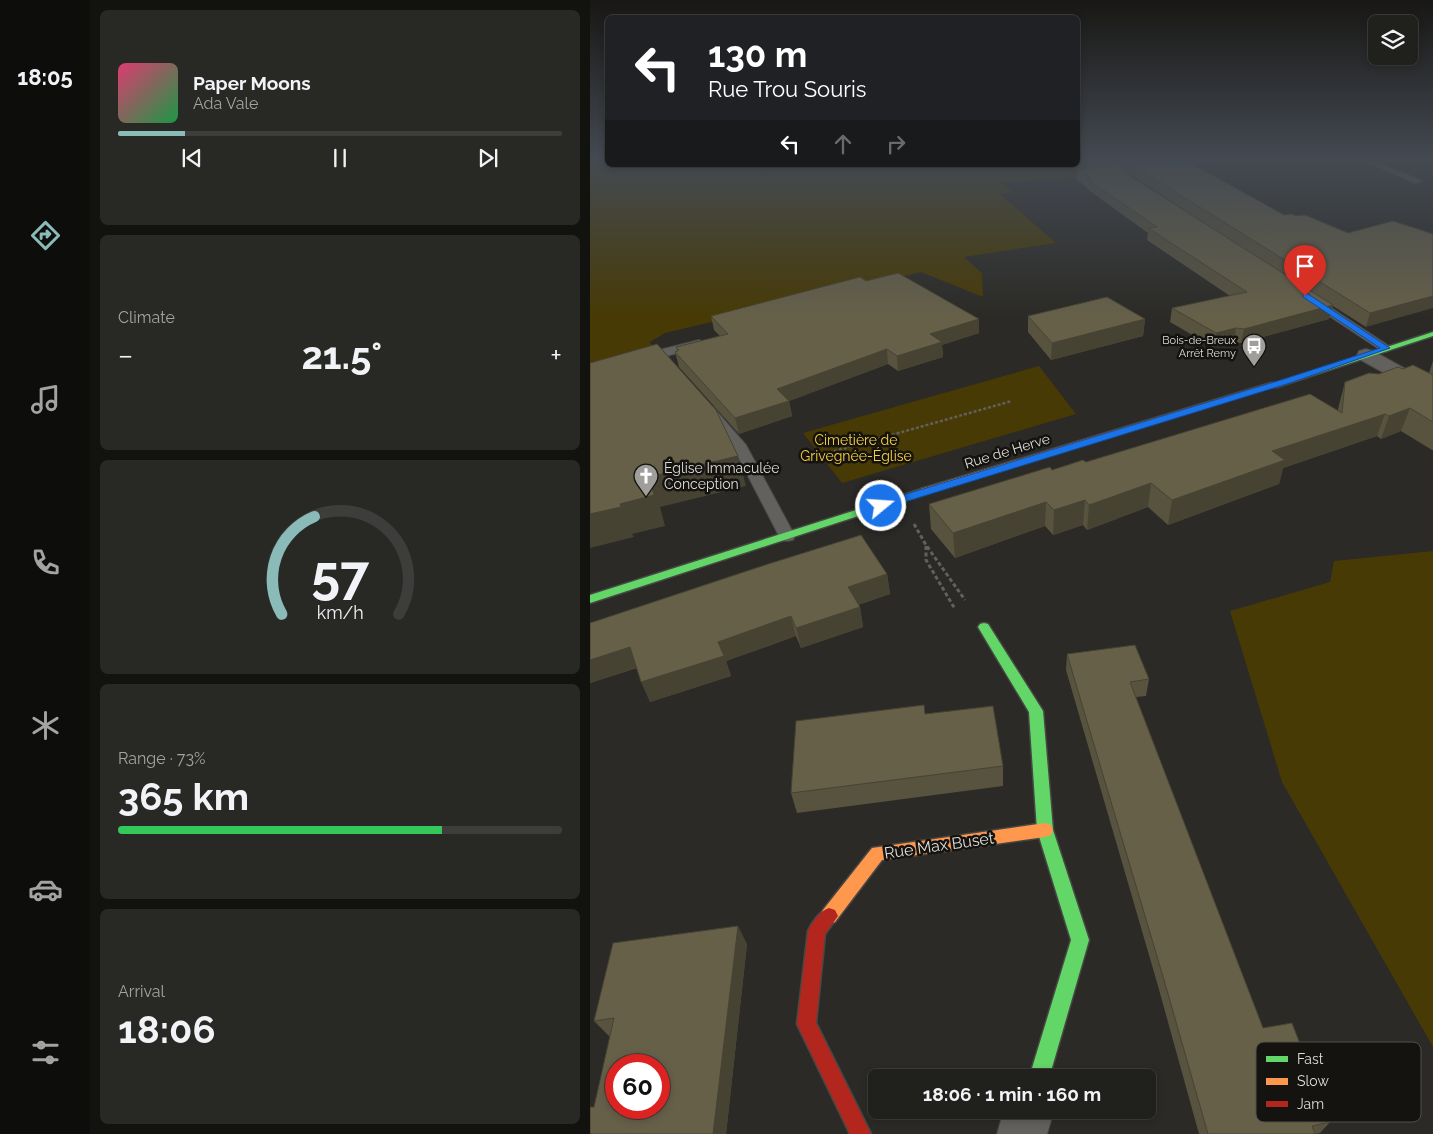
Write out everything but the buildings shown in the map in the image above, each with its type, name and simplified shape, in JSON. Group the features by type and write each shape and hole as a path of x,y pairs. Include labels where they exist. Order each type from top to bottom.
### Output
{"main road":[{"name":"Rue de Herve","path":"590,599 1433,334"},
{"path":"984,627 1036,711 1045,830 1080,940 1042,1069"},
{"name":"Rue Max Buset","path":"861,1134 806,1024 817,931 878,853 1045,830"}],"street":[{"path":"1366,355 1433,392"},
{"path":"1022,1134 1026,1119"}],"lane":[{"path":"1303,294 1386,348"},
{"path":"678,375 659,354 711,341"},
{"path":"696,396 740,445 787,536"}],"path":[{"path":"810,458 1012,401"},
{"path":"926,545 984,627 960,618 926,560 926,545"}],"green space":[{"path":"590,212 1020,212 1056,243 964,257 982,273 983,297 921,272 665,333 650,342 655,352 590,362"},
{"name":"Cimetière de Grivegnée-Église","path":"1039,366 1076,414 842,483 803,433"},
{"path":"1433,551 1433,1047 1282,782 1230,611 1330,582 1334,561"}],"traffic: fast":[{"path":"1274,385 1433,334"},
{"path":"590,599 925,491"},
{"path":"984,627 1036,711 1045,830 1080,940 1042,1069"}],"traffic: slow":[{"path":"925,491 1274,385"},
{"path":"829,916 878,853 1045,830"}],"traffic: jam":[{"path":"829,916 817,931 806,1024 861,1134"}],"place":[{"name":"Bois-de-Breux Arrêt Remy","path":"1254,367"},
{"name":"Église Immaculée Conception","path":"646,497"}],"route":[{"path":"881,506 1287,381 1386,348 1305,296"}]}
